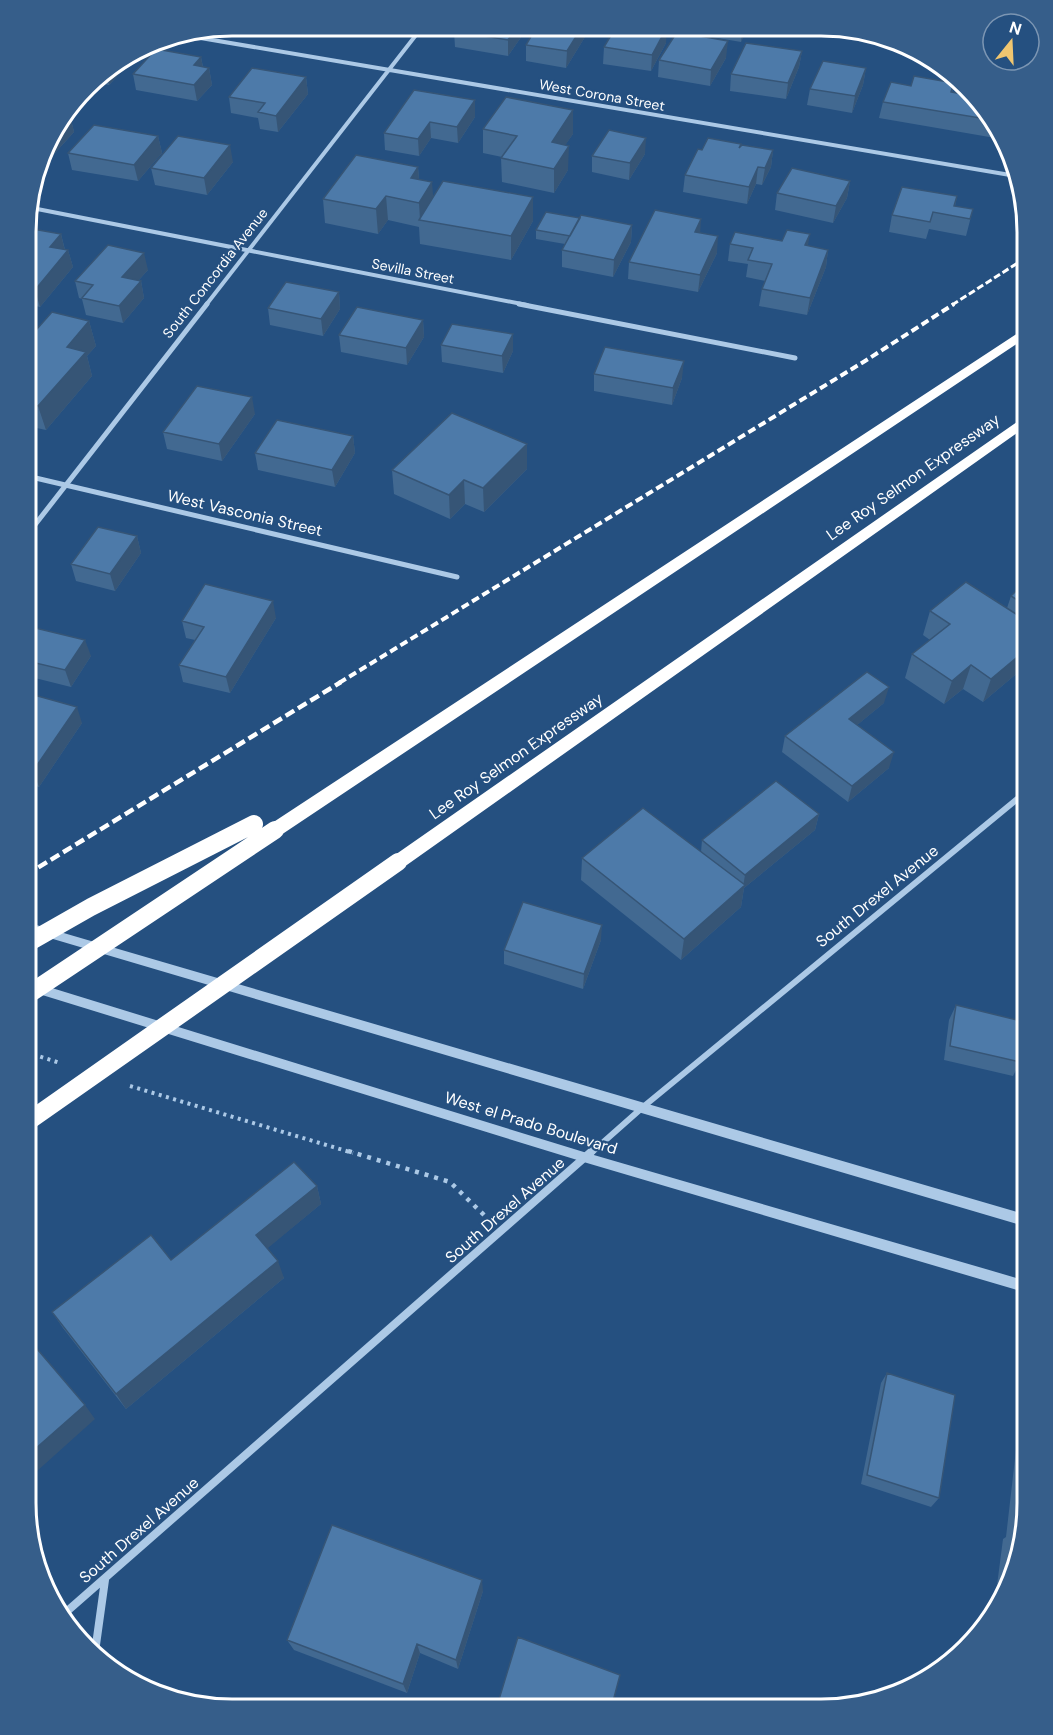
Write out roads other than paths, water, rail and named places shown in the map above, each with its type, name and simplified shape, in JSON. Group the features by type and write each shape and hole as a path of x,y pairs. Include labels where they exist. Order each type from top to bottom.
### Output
{"highway":[{"path":"36,989 1017,337"},
{"name":"Lee Roy Selmon Expressway","path":"36,1116 1017,428"},
{"path":"36,938 91,907 254,825 313,805"}],"street":[{"name":"South Concordia Avenue","path":"36,523 415,36"},
{"name":"West Corona Street","path":"203,38 1008,175"},
{"name":"Sevilla Street","path":"38,209 795,358"},
{"name":"West Vasconia Street","path":"36,478 457,577"},
{"name":"South Drexel Avenue","path":"69,1610 644,1107 1017,799"},
{"path":"36,929 1017,1218"},
{"name":"West el Prado Boulevard","path":"36,988 587,1158 1017,1284"},
{"path":"96,1644 105,1580"}],"railway":[{"path":"952,305 1017,263"},
{"path":"339,683 865,361 954,304"},
{"path":"36,869 341,682"}]}
